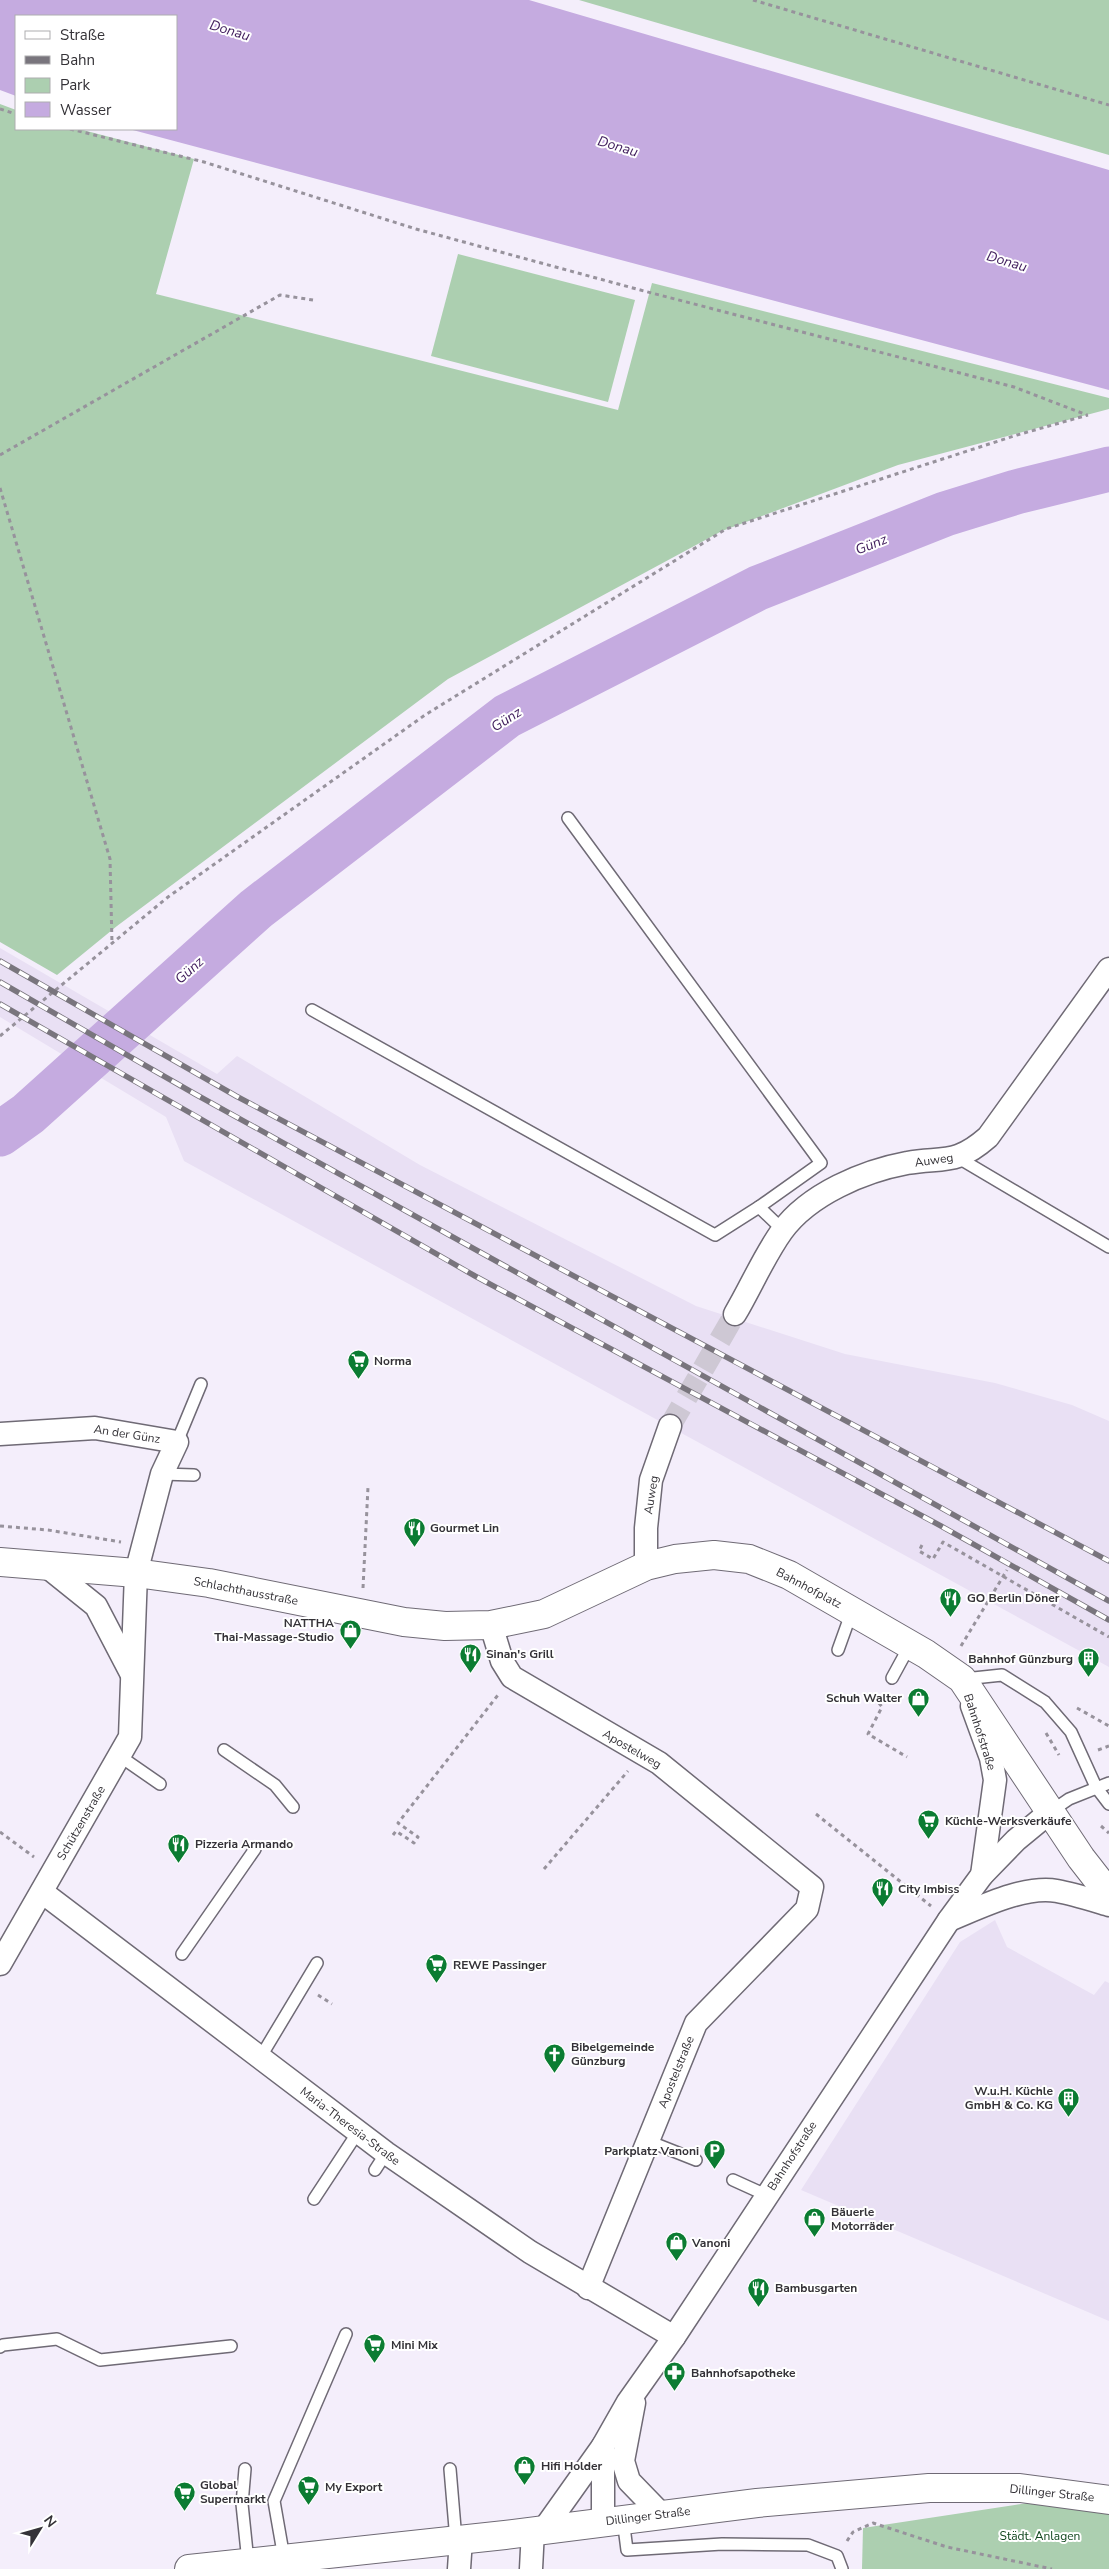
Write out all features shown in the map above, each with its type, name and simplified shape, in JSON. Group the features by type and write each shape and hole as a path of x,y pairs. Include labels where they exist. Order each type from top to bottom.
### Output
{"main road":[{"name":"Bahnhofplatz","path":"491,1625 544,1614 646,1566 675,1559 714,1555 749,1559 789,1575 910,1645 962,1679 1024,1768 1050,1812 1109,1894"},
{"name":"Schlachthausstraße","path":"0,1562 136,1573 209,1583 404,1622 445,1626 491,1625"},
{"name":"Dillinger Straße","path":"189,2569 757,2503 929,2488 1020,2488 1109,2500"}],"street":[{"name":"Auweg","path":"735,1314 783,1230 808,1206 845,1182 892,1167 957,1157 972,1151 988,1137 1109,969"},
{"name":"Auweg","path":"646,1566 646,1528 651,1480 670,1426"},
{"name":"An der Günz","path":"0,1434 94,1428 177,1442 162,1474 136,1573"},
{"name":"Schützenstraße","path":"45,1565 96,1606 132,1674"},
{"name":"Schützenstraße","path":"0,1964 121,1757 130,1737 136,1573"},
{"path":"491,1625 502,1661 512,1677"},
{"name":"Apostelweg","path":"512,1677 659,1763 812,1887"},
{"name":"Bahnhofstraße","path":"962,1679 991,1758 995,1780 982,1875"},
{"name":"Bahnhofstraße","path":"539,2529 603,2446 636,2391 674,2337 949,1920 982,1875 1016,1840 1050,1812"},
{"name":"Apostelstraße","path":"588,2288 696,2023 807,1909 812,1887"},
{"path":"949,1920 998,1900 1024,1893 1055,1890 1109,1905"},
{"name":"Maria-Theresia-Straße","path":"42,1892 358,2132 380,2161 588,2288 674,2337"},
{"name":"Bahnhofstraße","path":"636,2391 623,2461 629,2481 661,2514"},
{"path":"603,2446 613,2520"},
{"path":"532,2569 539,2529"},
{"path":"458,2539 459,2569"}],"lane":[{"path":"312,1010 715,1236 821,1163 568,818"},
{"path":"957,1157 1109,1247"},
{"path":"759,1207 783,1230"},
{"path":"177,1442 201,1384"},
{"path":"162,1474 194,1475"},
{"path":"838,1650 852,1611"},
{"path":"892,1678 910,1645"},
{"path":"962,1679 1002,1675 1045,1702 1071,1732 1096,1787 1109,1804"},
{"path":"224,1750 275,1785 293,1807"},
{"path":"121,1757 160,1784"},
{"path":"1050,1812 1068,1799 1109,1783"},
{"path":"182,1954 255,1850"},
{"path":"260,2058 317,1962"},
{"path":"314,2200 358,2132"},
{"path":"648,2141 696,2160"},
{"path":"733,2180 766,2195"},
{"path":"284,2558 274,2501 346,2334"},
{"path":"0,2347 3,2345 58,2339 100,2360 230,2346"},
{"path":"245,2469 242,2504 248,2562"},
{"path":"450,2469 458,2539"},
{"path":"613,2520 628,2550 722,2544 808,2545 837,2556 842,2569"}],"path":[{"path":"753,0 1109,104"},
{"path":"0,109 15,114"},
{"path":"0,1036 168,897 425,715 726,529 1017,435 1088,415 1014,387 644,291 416,229 204,162 74,130"},
{"path":"0,455 280,295 314,300"},
{"path":"0,488 110,859 112,944"},
{"path":"363,1590 368,1487"},
{"path":"0,1526 48,1530 144,1546"},
{"path":"922,1546 919,1551 933,1559 943,1542 1109,1637"},
{"path":"960,1649 1007,1570"},
{"path":"393,1835 396,1831 414,1843 418,1837 398,1823 431,1778 512,1677"},
{"path":"878,1703 882,1707 868,1734 907,1757"},
{"path":"1077,1708 1109,1726"},
{"path":"544,1869 629,1771 626,1744"},
{"path":"816,1814 949,1920"},
{"path":"1101,1826 1109,1833"},
{"path":"0,1832 30,1855 54,1870"},
{"path":"837,2556 853,2532 873,2523 947,2547 1052,2569"}],"shaded area":[{"path":"0,948 217,1074 237,1056 420,1165 696,1306 845,1354 995,1383 1072,1405 1109,1421 1109,1667 184,1161 166,1117 0,1017"},
{"name":"W.u.H. Küchle GmbH & Co. KG","path":"995,1920 1007,1947 1094,1995 1105,1981 1109,1983 1109,2321 801,2190 960,1942"}],"green space":[{"path":"579,0 1109,0 1109,155"},
{"path":"0,104 15,110 15,130 83,130 194,159 156,294 618,410 652,283 1109,398 1109,409 898,465 722,531 448,679 117,926 57,975 0,942"},
{"path":"458,254 635,300 608,402 431,356"},
{"name":"Städt. Anlagen","path":"1035,2502 1109,2511 1109,2569 862,2569 863,2528"}],"water":[{"name":"Donau","path":"0,0 529,0 1109,170 1109,390 133,130 178,130 178,15 15,15 15,96 0,90"}],"waterway":[{"name":"Günz","path":"0,1134 28,1114 256,909 507,716 758,588 945,514 1016,492 1109,469"}],"tunnel":[{"path":"670,1426 735,1314"}],"railway":[{"path":"0,961 236,1096 1109,1561"},
{"path":"0,982 195,1094 1109,1601"},
{"path":"0,1004 475,1276 941,1526 1109,1620"}],"place":[{"name":"Norma","path":"358,1380"},
{"name":"Gourmet Lin","path":"414,1547"},
{"name":"GO Berlin Döner","path":"951,1617"},
{"name":"NATTHA Thai-Massage-Studio","path":"350,1649"},
{"name":"Sinan's Grill","path":"470,1673"},
{"name":"Bahnhof Günzburg","path":"1089,1678"},
{"name":"Schuh Walter","path":"918,1717"},
{"name":"Küchle-Werksverkäufe","path":"929,1840"},
{"name":"Pizzeria Armando","path":"179,1863"},
{"name":"City Imbiss","path":"882,1908"},
{"name":"REWE Passinger","path":"437,1984"},
{"name":"Bibelgemeinde Günzburg","path":"555,2073"},
{"name":"W.u.H. Küchle GmbH & Co. KG","path":"1069,2117"},
{"name":"Parkplatz Vanoni","path":"715,2170"},
{"name":"Bäuerle Motorräder","path":"815,2238"},
{"name":"Vanoni","path":"676,2262"},
{"name":"Bambusgarten","path":"759,2307"},
{"name":"Mini Mix","path":"375,2364"},
{"name":"Bahnhofsapotheke","path":"675,2392"},
{"name":"Hifi Holder","path":"525,2485"},
{"name":"My Export","path":"309,2506"},
{"name":"Global Supermarkt","path":"184,2511"}]}
